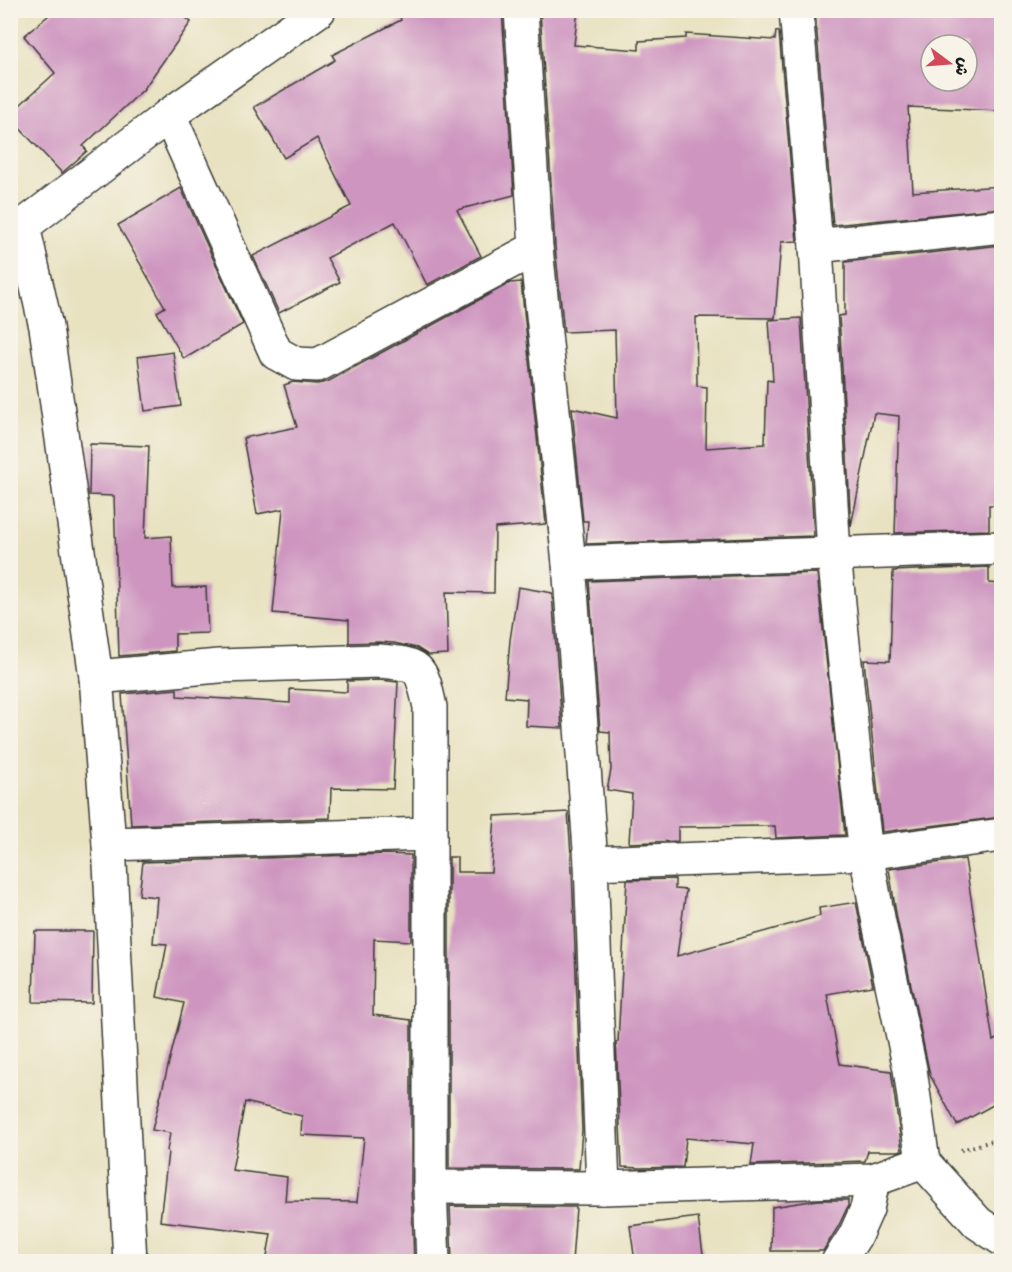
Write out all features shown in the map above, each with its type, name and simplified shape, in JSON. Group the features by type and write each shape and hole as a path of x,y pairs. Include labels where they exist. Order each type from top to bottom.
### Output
{"street":[{"path":"130,1262 109,844 96,677 46,327 17,231 169,115 319,10"},
{"path":"521,10 536,248 569,563 591,863 603,1188"},
{"path":"796,10 816,246 834,554 866,853 910,1069 923,1162 978,1223 1002,1239"},
{"path":"169,115 276,353 296,364 318,365 536,248"},
{"path":"816,246 1002,226"},
{"path":"569,563 1002,548"},
{"path":"96,677 219,666 379,661 404,663 417,669 424,680 430,707 430,1187 433,1262"},
{"path":"109,844 429,834"},
{"path":"591,863 866,853 1002,835"},
{"path":"430,1187 603,1188 873,1180 923,1162"},
{"path":"838,1262 855,1236 867,1209 873,1180"}],"building":[{"path":"55,10 175,10 191,22 143,90 83,146 87,151 62,173 10,118 10,114 55,73 24,36"},
{"path":"398,10 502,10 514,195 457,210 481,256 427,285 395,222 327,258 340,282 279,313 253,256 351,206 317,138 284,158 254,107 335,60 332,55 401,20"},
{"path":"540,10 578,10 574,45 639,50 639,41 686,38 686,34 775,40 776,31 779,32 797,241 781,242 775,318 696,317 697,386 707,387 706,448 765,444 767,380 773,381 769,320 801,318 814,536 586,544 588,521 583,521 572,408 617,418 615,330 564,332 555,246"},
{"path":"815,10 1002,10 1002,111 908,107 913,192 1002,186 1002,208 833,225"},
{"path":"181,188 243,324 184,359 157,312 165,307 118,225"},
{"path":"1002,245 1002,505 989,505 989,530 895,533 899,416 874,413 851,526 839,316 845,315 845,262"},
{"path":"521,282 546,524 495,528 494,593 446,592 448,654 428,655 417,648 394,643 349,643 349,620 273,613 283,509 257,514 243,438 297,427 284,385 293,382 317,384 327,382 510,283"},
{"path":"173,352 181,406 145,411 138,357"},
{"path":"90,444 149,446 145,538 171,536 173,588 206,587 208,633 175,634 175,651 119,656 114,496 89,495"},
{"path":"989,567 989,583 1002,584 999,698 1002,698 1002,817 882,832 864,660 890,661 893,571"},
{"path":"817,573 845,835 776,838 775,826 678,827 678,841 629,843 632,794 607,790 611,770 610,732 600,731 589,581"},
{"path":"518,587 552,593 562,728 526,726 527,699 505,697"},
{"path":"347,681 398,682 393,789 331,788 330,818 131,825 122,694 177,689 177,696 290,703 290,689 347,692"},
{"path":"568,812 582,1130 579,1169 449,1168 449,857 457,857 457,872 491,872 495,816"},
{"path":"411,855 411,941 374,939 373,1015 411,1020 411,1187 414,1262 266,1262 271,1234 160,1221 170,1133 152,1130 184,1003 157,997 167,944 153,943 157,897 139,895 143,862","holes":["245,1102 302,1116 301,1135 364,1138 357,1202 285,1201 287,1177 232,1170"]},
{"path":"965,859 993,1041 1002,1036 1002,1100 957,1125 930,1075 897,919 889,869"},
{"path":"675,879 675,889 686,890 677,956 820,916 819,908 856,902 873,986 827,994 840,1064 891,1071 902,1150 868,1151 865,1161 751,1165 754,1144 686,1138 683,1167 622,1167 616,1042 618,1042 627,880"},
{"path":"35,931 93,931 92,1003 33,1002"},
{"path":"818,1200 848,1200 848,1206 838,1227 823,1251 771,1251 772,1207"},
{"path":"450,1206 576,1207 572,1262 452,1262"},
{"path":"698,1217 704,1262 635,1262 630,1226"}]}
